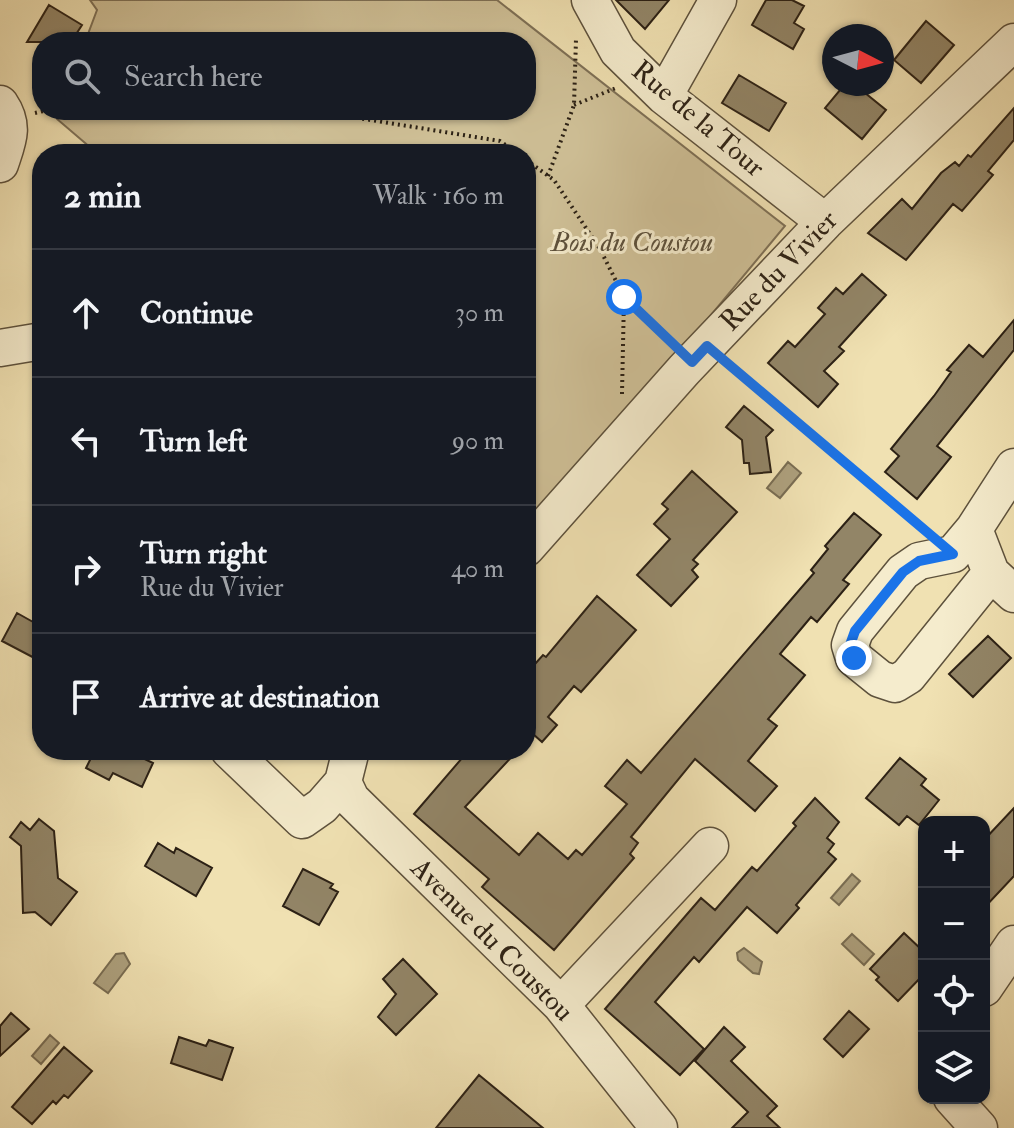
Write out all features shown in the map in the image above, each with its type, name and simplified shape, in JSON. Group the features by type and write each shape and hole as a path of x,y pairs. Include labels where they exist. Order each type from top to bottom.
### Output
{"street":[{"path":"655,86 718,0"},
{"name":"Rue de la Tour","path":"583,15 655,86 825,222"},
{"name":"Rue du Vivier","path":"536,537 700,354 825,222 1014,42"},
{"path":"0,104 10,118 10,134 0,164"},
{"path":"0,348 32,343"},
{"path":"963,542 1003,584 908,676 895,684 880,679 854,658 850,645 855,631 903,572 919,561 963,542 1014,467"},
{"path":"239,760 302,820 322,806 347,766"},
{"name":"Avenue du Coustou","path":"347,766 351,799 561,1005 659,1128"},
{"path":"561,1005 710,846"},
{"path":"990,979 1014,944"},
{"path":"957,1104 979,1128"}],"path":[{"path":"548,176 574,105 583,15"},
{"path":"574,105 655,86"},
{"path":"371,120 504,144"},
{"path":"536,167 548,176 600,249 624,297 963,542"},
{"path":"624,297 619,391 641,420"}],"green space":[{"name":"Bois du Coustou","path":"90,0 497,0 785,226 536,525 536,144 86,144 58,120 536,120 536,32 89,32 97,10"}],"shaded area":[{"path":"788,462 801,473 780,498 767,488"},
{"path":"852,874 860,881 839,905 831,898"},
{"path":"852,934 874,954 864,965 842,944"},
{"path":"744,948 762,962 759,974 753,973 738,960 737,953"},
{"path":"124,953 130,964 108,993 94,983 116,954"},
{"path":"50,1035 59,1043 41,1064 32,1056"}],"building":[{"path":"616,0 669,0 645,29"},
{"path":"766,0 792,0 804,6 794,23 804,29 793,49 752,25"},
{"path":"49,5 82,25 77,32 33,32"},
{"path":"926,21 954,45 921,83 894,60"},
{"path":"739,75 786,103 769,131 722,103"},
{"path":"835,96 869,96 886,110 862,139 825,108"},
{"path":"1014,108 1014,140 988,171 993,175 962,211 953,204 906,260 868,233 902,199 912,209 941,173 955,162 959,166 968,155 971,157"},
{"path":"862,274 886,295 839,347 844,351 824,371 838,384 818,407 768,363 788,341 795,347 825,314 818,308 836,288 843,294"},
{"path":"1014,320 1014,350 937,446 951,457 917,499 885,472 899,456 891,449 951,372 947,370 969,345 983,357"},
{"path":"744,406 773,430 766,437 771,472 750,474 749,463 744,463 742,440 726,427"},
{"path":"692,471 737,512 693,560 698,564 692,570 698,577 671,606 637,575 670,539 654,524 668,509 662,504"},
{"path":"854,513 881,535 843,580 849,584 817,622 811,617 780,654 805,675 768,719 777,726 748,761 777,786 755,811 695,759 631,837 638,843 630,854 634,858 554,950 482,887 489,879 414,814 460,760 509,760 465,807 519,855 538,833 568,859 576,850 582,855 627,804 605,786 627,760 641,773 814,573 811,570 828,549 825,546"},
{"path":"597,596 636,630 581,692 574,686 548,717 557,725 542,742 536,737 536,663 543,655 546,657"},
{"path":"17,613 32,621 32,657 2,641"},
{"path":"988,636 1011,658 973,697 949,674"},
{"path":"900,758 926,779 921,785 939,800 926,816 918,816 918,824 907,816 899,825 866,798"},
{"path":"90,760 147,760 153,763 142,787 113,773 109,780 86,768"},
{"path":"815,798 839,822 827,838 834,844 828,852 836,859 796,905 799,908 777,933 747,907 699,962 694,957 655,1002 704,1049 680,1075 605,1009 701,898 715,910 752,867 757,871 796,826 793,823"},
{"path":"1014,808 1014,876 990,902 990,888 990,834"},
{"path":"39,819 54,831 58,878 77,892 51,925 35,912 23,913 21,846 10,837 21,822 30,830"},
{"path":"158,843 174,853 176,848 212,868 196,896 145,866"},
{"path":"303,869 333,884 330,888 338,892 319,925 283,906"},
{"path":"904,933 918,946 918,980 898,1001 876,980 879,977 870,969"},
{"path":"403,959 437,994 396,1035 378,1017 396,994 383,979"},
{"path":"849,1011 869,1029 843,1057 824,1039"},
{"path":"11,1013 29,1029 0,1056 0,1026"},
{"path":"724,1027 745,1047 731,1061 777,1106 767,1116 780,1128 732,1128 748,1112 695,1061"},
{"path":"179,1037 206,1046 209,1040 233,1048 222,1080 171,1063"},
{"path":"64,1047 92,1071 68,1098 64,1095 56,1104 53,1101 32,1124 12,1107"},
{"path":"479,1075 543,1128 436,1128"}],"route":[{"path":"624,297 692,362 707,346 953,554 919,561 903,572 855,631 850,645 854,658"}]}
